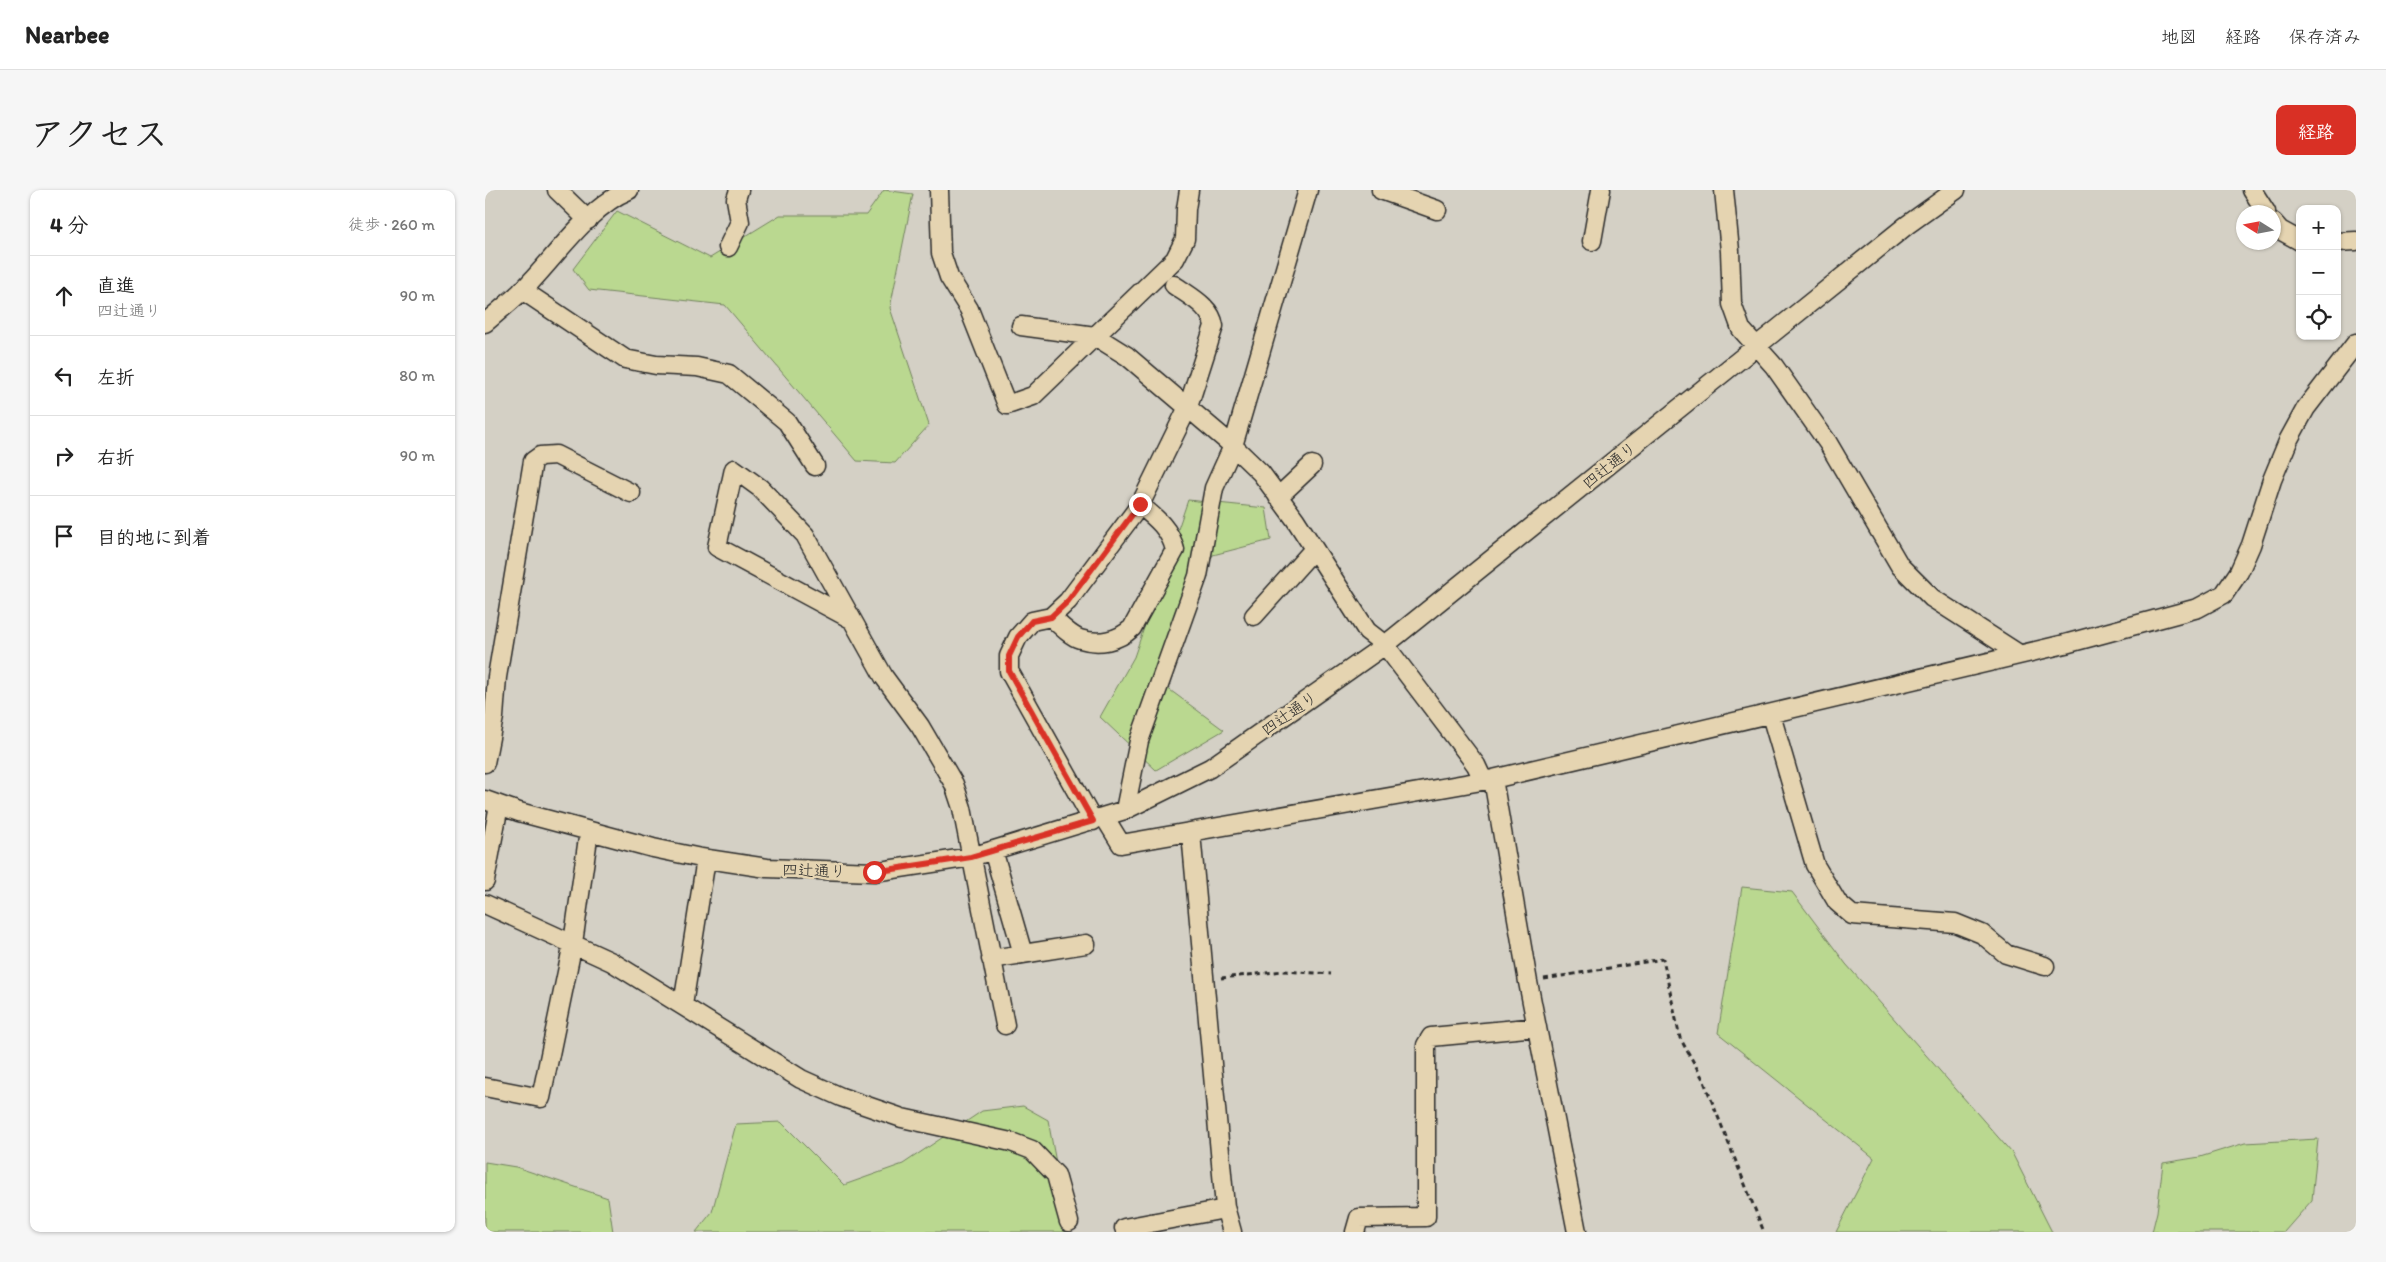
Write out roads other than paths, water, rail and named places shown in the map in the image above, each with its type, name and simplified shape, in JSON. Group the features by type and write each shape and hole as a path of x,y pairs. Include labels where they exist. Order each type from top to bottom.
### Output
{"street":[{"path":"557,190 588,220"},
{"path":"485,323 522,290 588,220 619,194 629,190"},
{"path":"728,247 740,222 736,199 739,190"},
{"path":"939,190 941,253 949,277 969,309 1007,405 1033,396 1175,259 1185,239 1189,190"},
{"path":"1125,810 1139,741 1198,576 1214,488 1233,446 1308,190"},
{"path":"1381,190 1437,210"},
{"path":"1592,241 1601,190"},
{"path":"1724,190 1730,251 1732,304 1741,329 1774,366 1828,443 1899,566 1932,598 2019,654"},
{"name":"四辻通り","path":"492,802 589,831 653,848 706,859 767,868 874,872 971,857 1125,810 1210,768 1385,645 1907,225 1956,190"},
{"path":"2252,190 2262,205"},
{"path":"2281,231 2296,239"},
{"path":"2341,242 2356,241"},
{"path":"1174,285 1208,310 1213,317 1214,326 1188,407 1140,504 1068,601 1051,617 1032,621 1018,637 1009,656 1009,671 1099,819 1121,844 1488,779 1747,718 1771,715 2197,608 2224,594 2239,572 2251,545 2272,480 2289,439 2306,408 2356,343"},
{"path":"522,290 625,359 656,364 697,367 729,374 787,422 815,466"},
{"path":"1021,326 1095,336 1127,356 1233,446 1261,473 1314,549 1367,632 1385,645 1488,779 1577,1232"},
{"path":"485,762 494,717 497,677 533,461 540,456 556,455 631,493"},
{"path":"1278,497 1312,466"},
{"path":"851,619 717,547 734,469 760,488 805,535 884,678 920,726 954,784 962,808 1005,1025"},
{"path":"1051,617 1079,639 1104,642 1122,637 1132,628 1163,575 1175,550 1172,537 1162,523 1140,504"},
{"path":"1254,616 1314,549"},
{"path":"1771,715 1815,865 1837,902 1851,915 1955,924 1982,934 2006,954 2045,966"},
{"path":"485,881 492,802"},
{"path":"485,1087 541,1098 573,943 589,831"},
{"path":"1191,833 1225,1209 1232,1232"},
{"path":"993,850 1023,954"},
{"path":"683,1005 706,859"},
{"path":"485,904 612,962 801,1079 841,1097 902,1118 1011,1142 1032,1150 1056,1175 1069,1222"},
{"path":"991,959 1086,944"},
{"path":"1355,1232 1359,1218 1426,1217 1426,1045 1431,1036 1537,1026"},
{"path":"1124,1228 1225,1209"}]}
